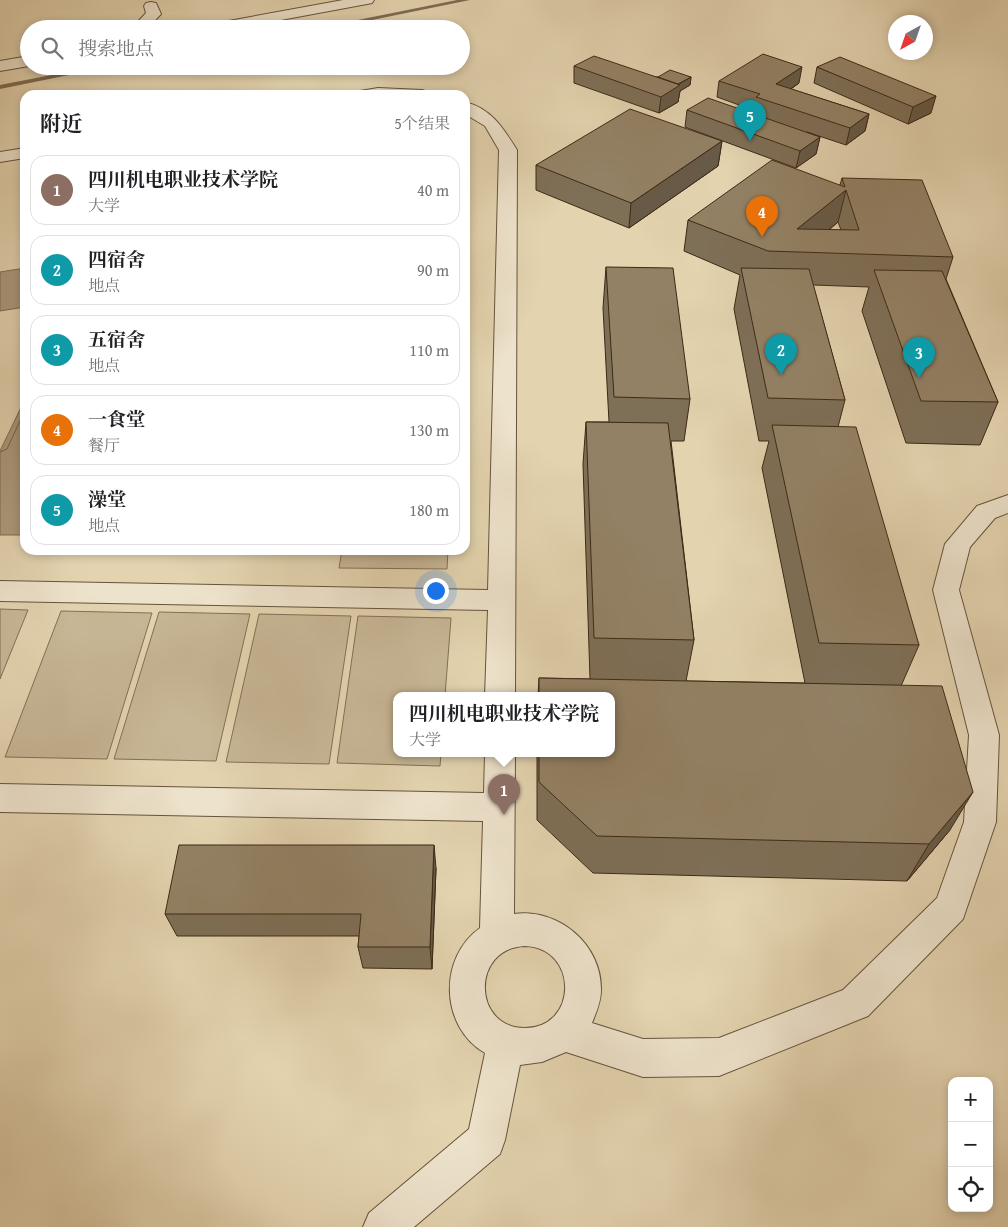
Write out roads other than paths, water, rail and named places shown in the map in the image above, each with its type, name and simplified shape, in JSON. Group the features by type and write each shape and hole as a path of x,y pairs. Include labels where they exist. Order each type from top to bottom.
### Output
{"street":[{"path":"257,20 367,0"},
{"path":"148,20 154,14 151,6"},
{"path":"0,66 20,63"},
{"path":"470,110 491,123 508,150 500,692"},
{"path":"0,157 20,153"},
{"path":"564,1033 644,1058 719,1057 855,1003 951,908 980,822 984,735 946,590 958,544 986,512 1008,504"},
{"path":"0,591 502,600"},
{"path":"497,937 500,757"},
{"path":"0,798 499,807"},
{"path":"514,931 533,931 551,936 566,946 578,962 584,979 584,999 578,1018 564,1033 547,1043 526,1047 506,1044 488,1033 474,1018 467,1000 466,981 471,962 482,947 497,937 514,931"},
{"path":"383,1227 486,1140 506,1044"}],"water":[{"path":"20,269 20,308 0,311 0,272"},
{"path":"20,409 20,535 0,535 0,451"}],"waterway":[{"path":"363,20 467,0"},
{"path":"0,87 63,75"}],"place":[{"name":"澡堂","path":"750,141"},
{"name":"一食堂","path":"762,237"},
{"name":"四宿舍","path":"781,375"},
{"name":"五宿舍","path":"919,378"},
{"name":"四川机电职业技术学院","path":"504,815"}]}
